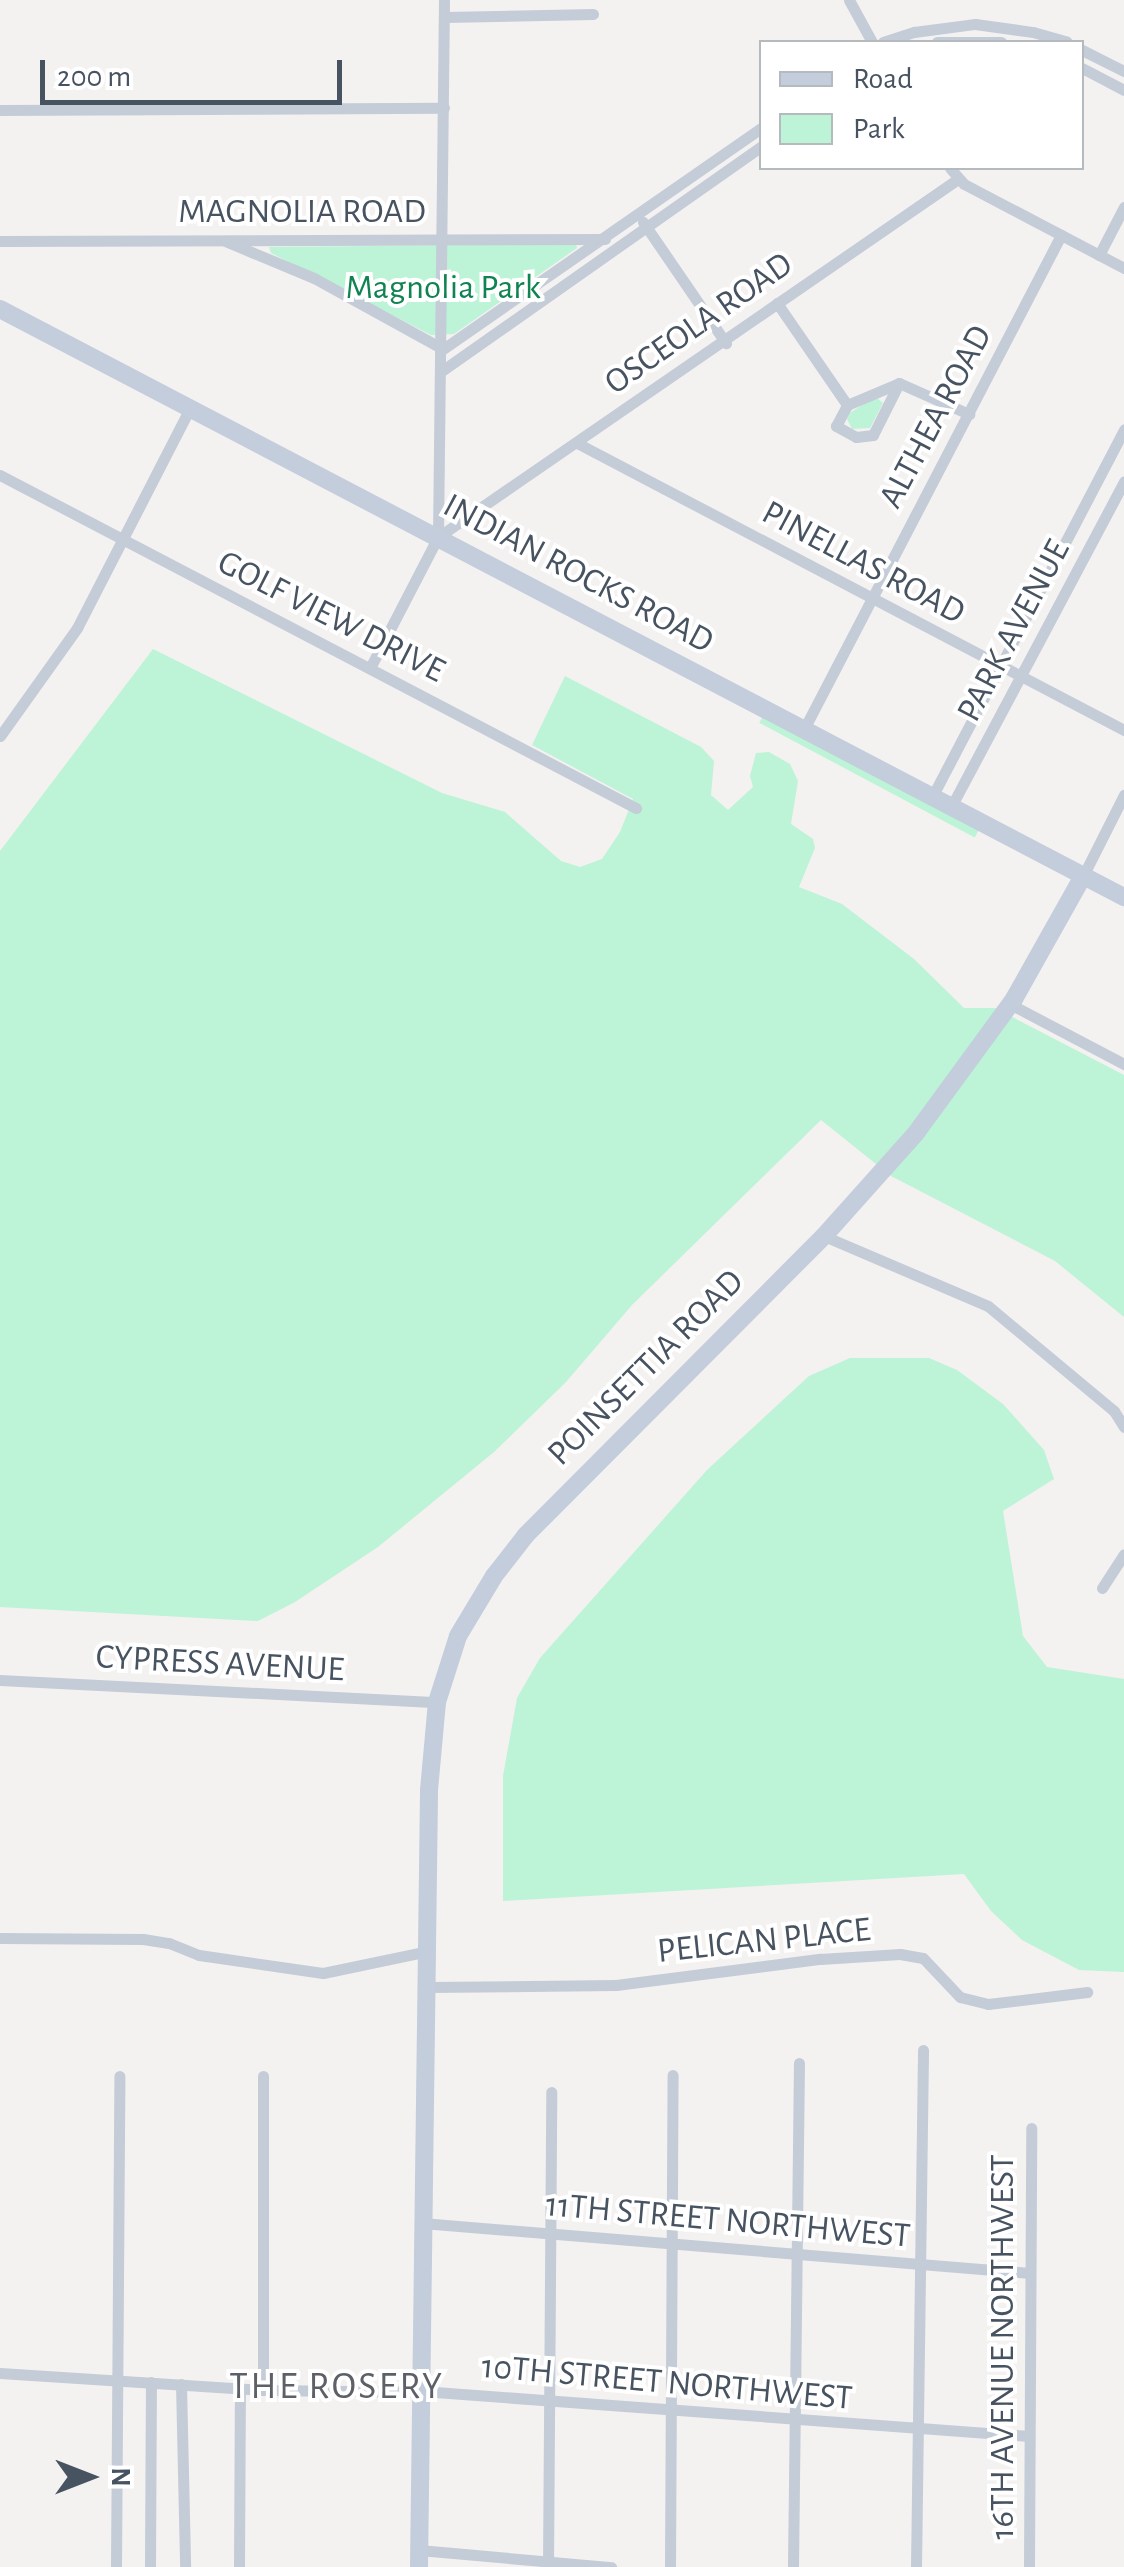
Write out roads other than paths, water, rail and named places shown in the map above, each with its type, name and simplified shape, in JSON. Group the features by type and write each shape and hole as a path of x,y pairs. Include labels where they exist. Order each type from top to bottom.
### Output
{"street":[{"path":"438,537 443,370 444,0"},
{"path":"849,0 871,40"},
{"path":"444,17 593,14"},
{"path":"889,40 914,32 974,24 1060,40"},
{"path":"1084,51 1124,71"},
{"path":"1084,69 1124,90"},
{"path":"0,110 444,108"},
{"path":"443,348 606,240 759,129"},
{"path":"443,370 759,148"},
{"name":"OSCEOLA ROAD","path":"370,668 438,537 726,343 954,173 1124,268"},
{"path":"1100,255 1124,206"},
{"path":"638,214 726,343"},
{"name":"ALTHEA ROAD","path":"804,729 1061,236"},
{"path":"225,240 314,278 443,348"},
{"name":"MAGNOLIA ROAD","path":"0,241 606,240"},
{"path":"777,303 846,406"},
{"name":"INDIAN ROCKS ROAD","path":"0,310 1124,898"},
{"path":"899,383 873,436 856,437 836,426 846,406 899,383 969,414"},
{"path":"0,736 52,670 190,408"},
{"name":"PARK AVENUE","path":"932,797 1124,429"},
{"name":"PINELLAS ROAD","path":"576,443 1124,730"},
{"name":"GOLF VIEW DRIVE","path":"0,475 636,808"},
{"name":"PARK AVENUE","path":"952,807 1124,481"},
{"name":"POINSETTIA ROAD","path":"419,2558 428,1790 437,1702 446,1666 466,1620 526,1534 824,1236 916,1134 1010,1004 1084,876 1124,794"},
{"path":"1010,1004 1124,1064"},
{"path":"824,1236 988,1306 1114,1411 1124,1427"},
{"path":"1102,1588 1124,1554"},
{"name":"CYPRESS AVENUE","path":"0,1680 437,1702"},
{"path":"0,1938 143,1939 168,1943 199,1956 323,1973 428,1951"},
{"name":"PELICAN PLACE","path":"428,1987 616,1985 820,1959 900,1954 924,1958 960,1997 988,2004 1087,1992"},
{"path":"916,2567 922,2050"},
{"path":"793,2567 799,2063"},
{"path":"670,2567 673,2075"},
{"path":"116,2567 119,2076"},
{"path":"263,2076 263,2390"},
{"path":"548,2564 551,2092"},
{"name":"16TH AVENUE NORTHWEST","path":"1029,2567 1031,2128"},
{"name":"11TH STREET NORTHWEST","path":"422,2223 1030,2273"},
{"name":"10TH STREET NORTHWEST","path":"0,2373 263,2390 421,2391 1029,2436"},
{"path":"150,2567 151,2382"},
{"path":"181,2384 185,2567"},
{"path":"239,2567 240,2388"},
{"path":"419,2558 611,2567"}],"district":[{"name":"THE ROSERY","path":"337,2388"}],"park label":[{"name":"Magnolia Park","path":"443,288"}]}
